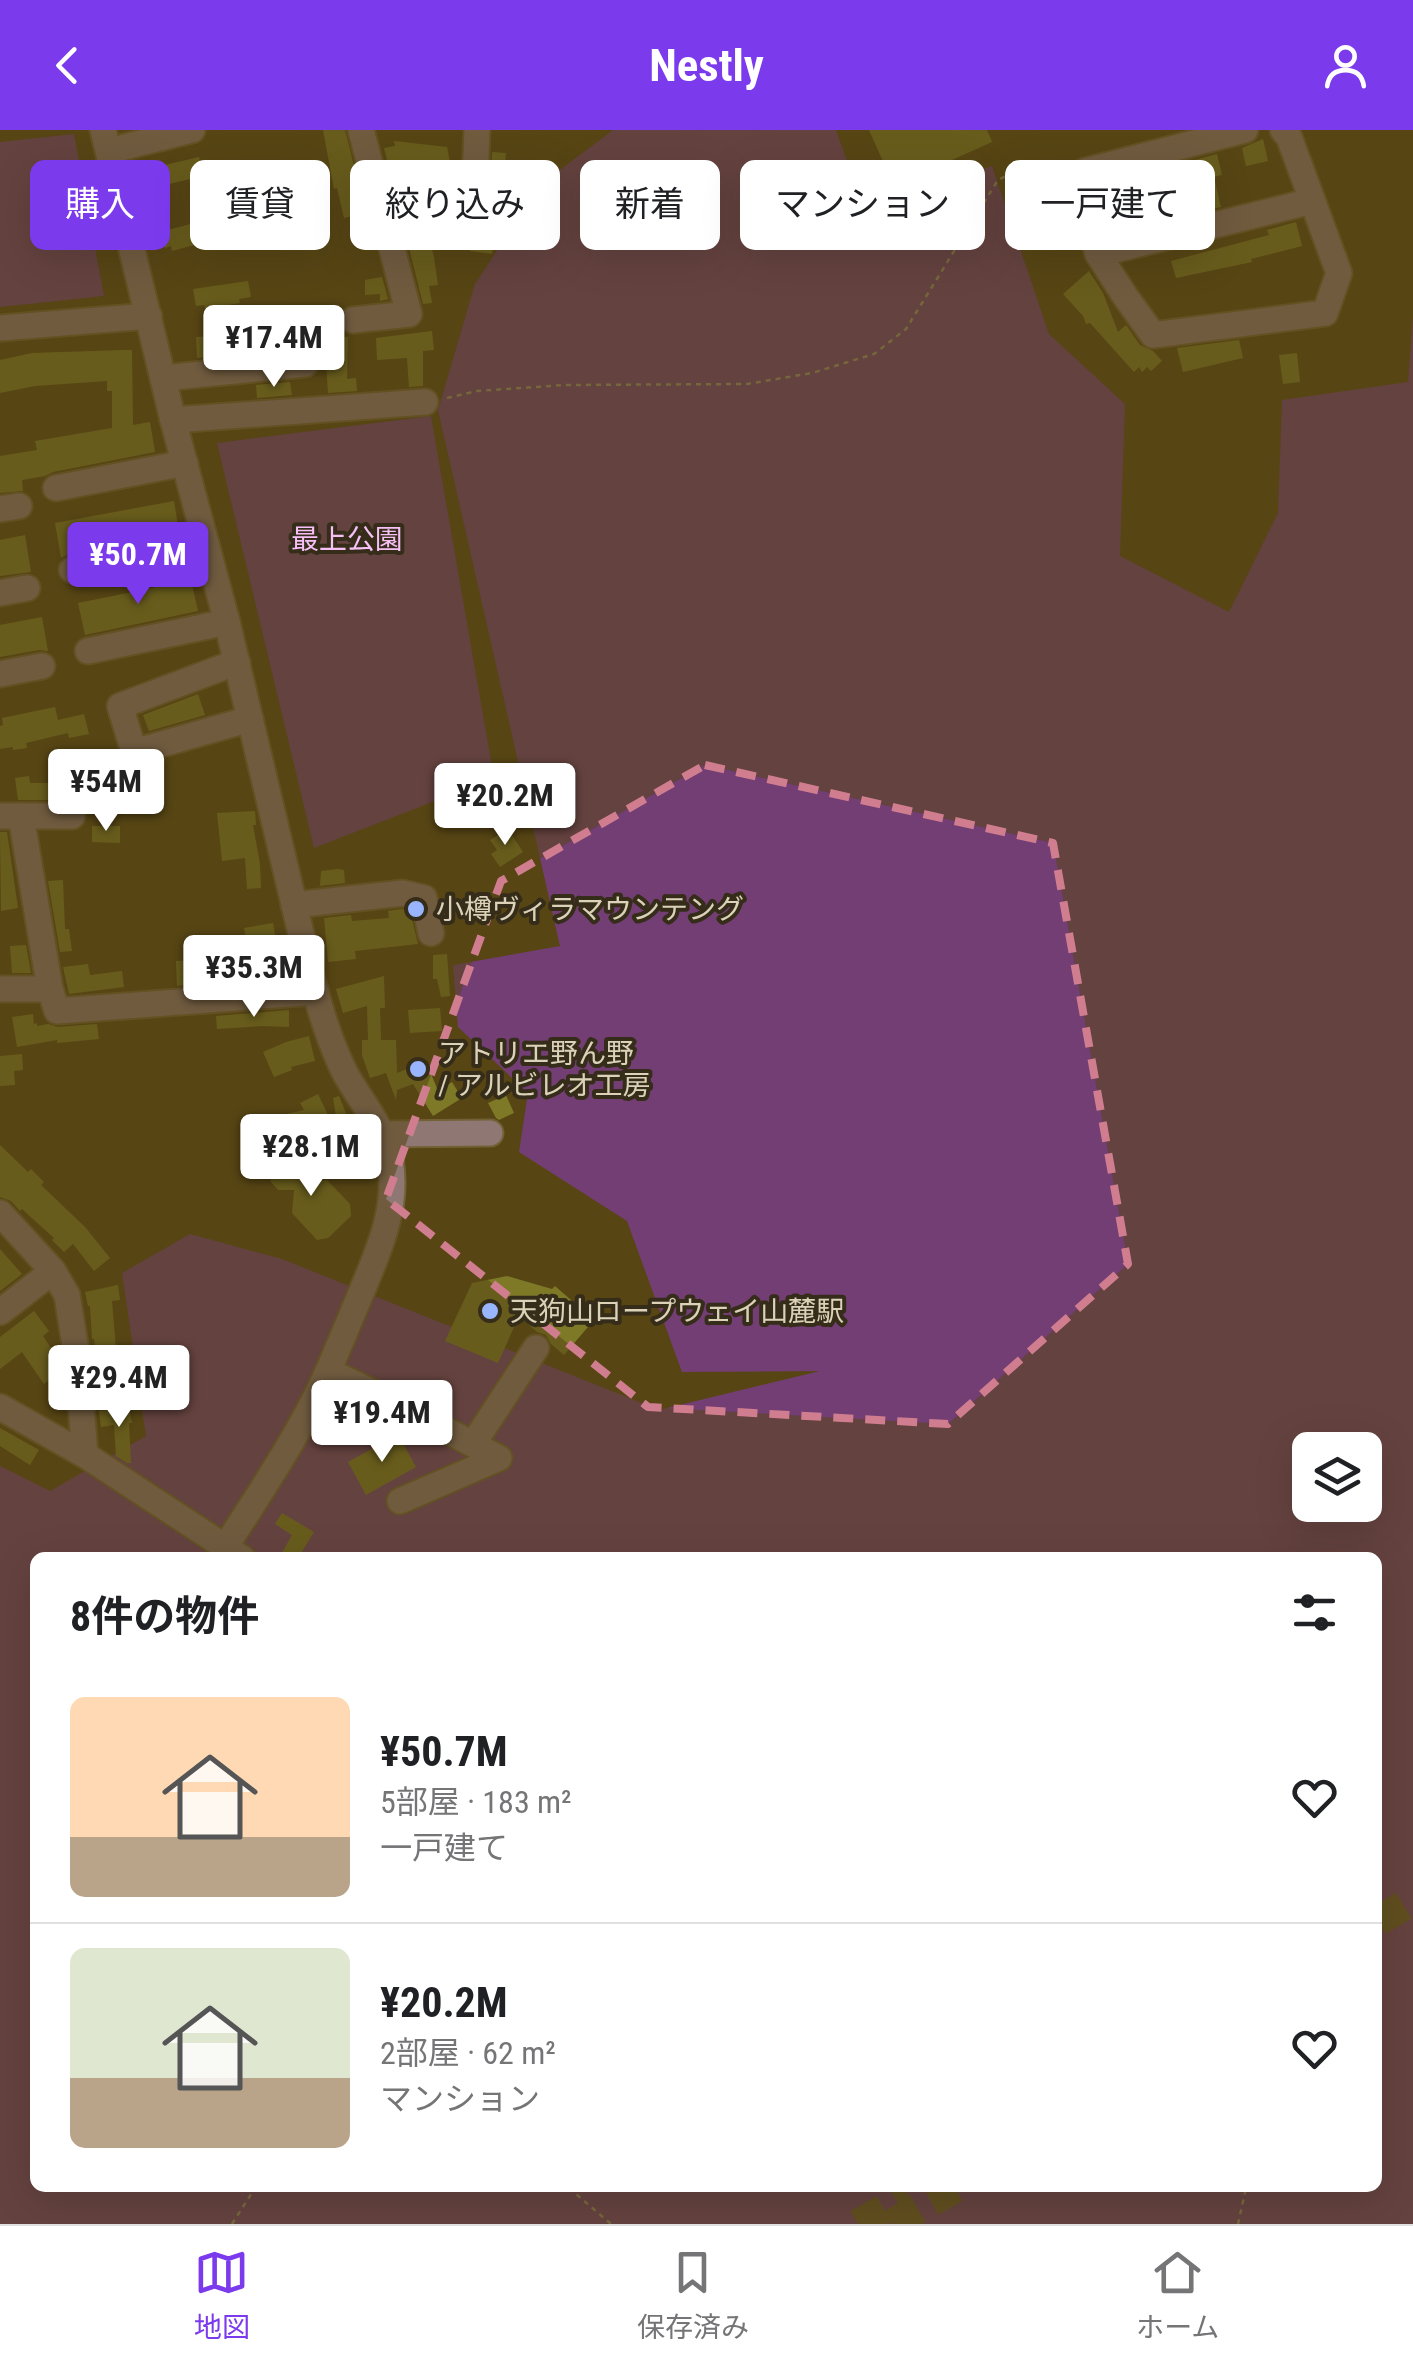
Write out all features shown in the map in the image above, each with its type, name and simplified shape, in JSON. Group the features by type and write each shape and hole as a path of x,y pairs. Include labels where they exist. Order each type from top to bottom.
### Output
{"street":[{"path":"0,1407 85,1455 234,1552 328,1371 381,1245 390,1213 393,1182 383,1134 346,1074 328,1034 316,992 106,140 192,130"},
{"path":"353,320 409,314 360,130"},
{"path":"476,160 477,130"},
{"path":"1125,160 1214,133 1246,130"},
{"path":"1097,250 1153,334 1325,313 1339,273 1289,137 1283,130"},
{"path":"1098,254 1312,201"},
{"path":"0,328 149,316"},
{"path":"163,378 305,364"},
{"path":"173,420 426,402"},
{"path":"56,488 185,463"},
{"path":"72,570 206,543"},
{"path":"0,593 28,588"},
{"path":"88,651 227,622"},
{"path":"237,662 120,706 134,752 250,719"},
{"path":"0,674 42,666"},
{"path":"72,816 11,816 56,1011 316,992"},
{"path":"294,905 404,892 424,898 431,933"},
{"path":"0,989 50,989"},
{"path":"383,1134 490,1134"},
{"path":"0,1213 53,1272 67,1294 85,1455"},
{"path":"0,1312 53,1272"},
{"path":"473,1444 536,1348"},
{"path":"328,1371 498,1458 400,1501"}],"path":[{"path":"426,402 477,391 565,385 747,384 812,373 874,354 906,329 998,180 1005,176"},
{"path":"232,2224 252,2192"},
{"path":"574,2192 611,2224"},
{"path":"1238,2224 1245,2192"}],"highlighted area":[{"path":"705,765 1053,843 1128,1264 948,1424 648,1407 386,1199 501,881"}],"green space":[{"path":"613,130 836,130 847,160 740,160 740,250 985,250 985,168 992,166 1005,204 1005,250 1020,250 1049,334 1125,404 1120,556 1229,612 1278,513 1282,400 1408,382 1413,316 1413,2224 0,2224 0,1466 50,1491 146,1436 122,1273 190,1234 282,1259 659,1410 820,1371 682,1372 627,1221 519,1152 528,1093 458,1027 453,965 560,946 438,410 475,284 497,250 560,250 560,170"},
{"path":"74,134 79,160 30,160 30,250 95,250 104,296 0,307 0,142"},
{"name":"最上公園","path":"431,416 494,778 314,848 217,443"}],"building":[{"path":"323,130 345,130 353,160 350,217 344,218"},
{"path":"869,130 987,130 992,142 952,160 882,160"},
{"path":"1263,139 1268,161 1246,166 1242,148"},
{"path":"394,141 447,147 450,160 387,160 384,148 395,146"},
{"path":"492,152 506,153 505,160 492,160"},
{"path":"1217,154 1222,175 1215,177 1215,160 1195,160"},
{"path":"199,157 200,160 190,160 190,179 170,184 170,164"},
{"path":"1215,181 1221,207 1215,208"},
{"path":"1296,222 1302,246 1251,259 1252,262 1176,278 1171,261 1269,235 1267,230"},
{"path":"190,224 190,246 172,251 170,229"},
{"path":"410,250 432,250 438,285 429,286 432,303 423,304"},
{"path":"1089,271 1103,293 1118,332 1126,325 1140,345 1162,361 1151,371 1147,367 1142,372 1139,367 1134,372 1090,323 1086,324 1063,294"},
{"path":"382,277 388,299 380,301 380,294 365,295 365,280"},
{"path":"248,281 251,297 239,299 240,303 205,309 204,305 196,306 193,289"},
{"path":"432,331 434,350 423,351 423,386 409,387 407,358 377,360 376,338"},
{"path":"248,334 249,353 197,358 196,337"},
{"path":"348,337 347,379 356,378 357,391 328,393 322,338"},
{"path":"1239,340 1243,358 1183,372 1177,348"},
{"path":"132,350 133,425 150,422 155,452 22,480 23,491 0,493 0,456 37,450 35,441 112,428 112,391 107,391 107,381 35,386 0,393 0,360 32,353"},
{"path":"1297,353 1300,382 1283,384 1279,355"},
{"path":"290,382 292,395 257,398 256,385"},
{"path":"174,501 179,532 61,558 55,523"},
{"path":"25,535 31,572 0,576 0,540"},
{"path":"191,580 198,611 85,635 78,603"},
{"path":"42,617 48,651 0,657 0,625"},
{"path":"198,694 205,715 149,731 143,715"},
{"path":"55,707 58,720 84,714 89,734 69,738 68,733 26,743 27,748 0,749 2,718"},
{"path":"29,776 30,783 59,783 59,800 18,800 15,778"},
{"path":"255,811 253,825 261,888 247,889 245,858 222,861 217,813"},
{"path":"92,826 120,826 120,843 92,842"},
{"path":"508,829 523,852 500,867 491,854 497,850 490,840"},
{"path":"0,832 7,832 18,908 1,911"},
{"path":"344,870 345,883 320,886 321,871"},
{"path":"63,880 65,929 69,929 72,951 60,952 48,881"},
{"path":"388,911 410,911 418,944 355,951 356,959 328,962 324,918 389,918"},
{"path":"273,923 284,972 197,978 198,984 177,986 176,961 249,957 244,928"},
{"path":"26,945 31,973 12,973 10,946"},
{"path":"447,954 450,996 441,997 437,979 433,979 433,955"},
{"path":"88,964 90,975 122,971 124,987 69,994 63,967"},
{"path":"384,976 381,1040 396,1040 397,1073 426,1061 438,1091 452,1082 462,1098 433,1116 413,1084 397,1090 396,1100 386,1073 370,1078 362,1055 362,1040 368,1040 367,1006 343,1013 336,989"},
{"path":"440,1008 442,1031 410,1033 408,1010"},
{"path":"289,1010 289,1027 217,1029 216,1016"},
{"path":"33,1014 37,1026 97,1024 99,1039 57,1040 17,1047 12,1017"},
{"path":"309,1036 315,1061 291,1067 292,1070 274,1077 263,1052"},
{"path":"22,1054 23,1070 14,1071 15,1085 0,1086 0,1056"},
{"path":"318,1094 330,1119 336,1116 333,1098 339,1096 355,1135 341,1142 341,1138 332,1142 330,1137 319,1141 313,1126 272,1135 269,1118 304,1110 300,1103"},
{"path":"506,1095 514,1113 499,1120 488,1103"},
{"path":"0,1145 44,1182 41,1185 85,1227 110,1258 94,1271 73,1244 64,1252 22,1209 0,1197"},
{"path":"280,1157 295,1158 301,1164 302,1182 327,1180 350,1204 351,1216 328,1238 317,1240 292,1213 294,1190 278,1190 271,1182 271,1165"},
{"path":"0,1249 22,1274 0,1291"},
{"name":"天狗山ロープウェイ山麓駅","path":"507,1276 552,1289 555,1286 594,1320 564,1355 546,1335 519,1316 498,1363 445,1341 472,1283"},
{"path":"118,1285 120,1300 112,1301 116,1349 125,1347 127,1364 97,1367 85,1292"},
{"path":"34,1311 49,1331 43,1336 61,1363 62,1371 44,1384 22,1352 0,1369 0,1337"},
{"path":"129,1407 131,1463 127,1463 116,1456 114,1425 101,1427 99,1411"},
{"path":"0,1428 39,1450 30,1465 0,1446"},
{"path":"398,1434 416,1467 366,1495 348,1462"},
{"path":"282,1513 314,1532 302,1552 282,1552 292,1535 275,1524"}],"tunnel":[{"path":"1382,1919 1413,1900"},
{"path":"892,2224 948,2192"},
{"path":"858,2224 908,2195"}],"place":[{"name":"小樽ヴィラマウンテング","path":"416,909"},
{"name":"アトリエ野ん野 / アルビレオ工房","path":"418,1069"},
{"name":"天狗山ロープウェイ山麓駅","path":"490,1311"}]}
